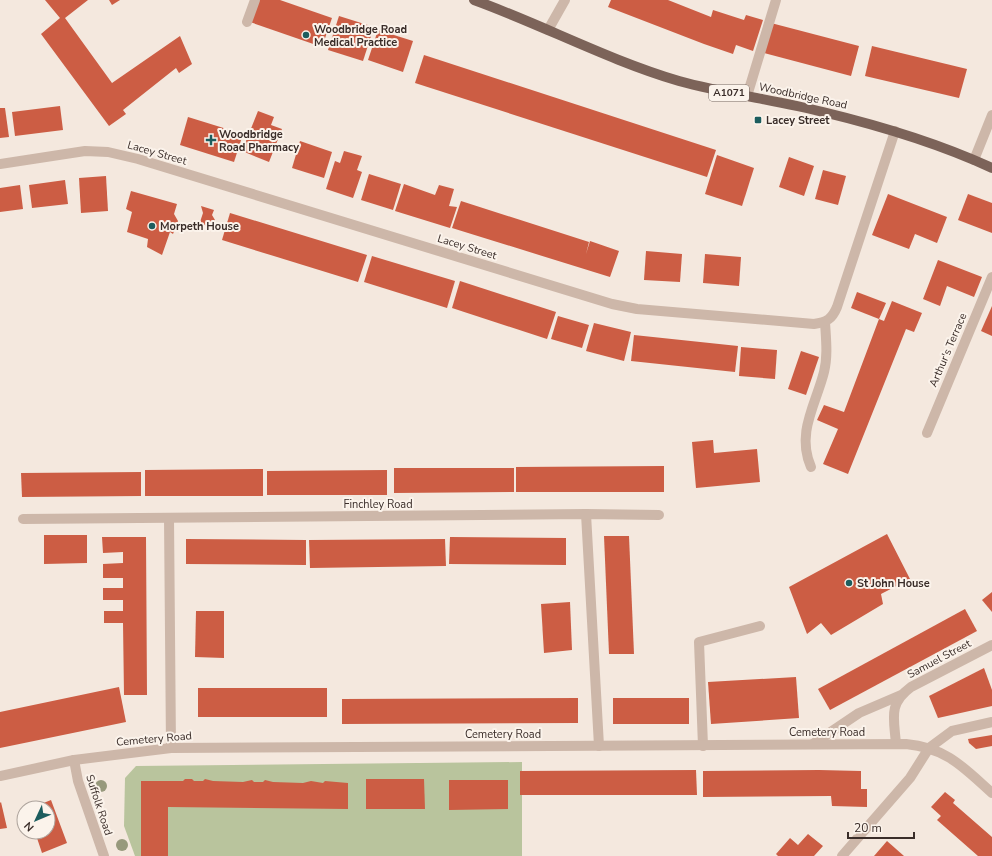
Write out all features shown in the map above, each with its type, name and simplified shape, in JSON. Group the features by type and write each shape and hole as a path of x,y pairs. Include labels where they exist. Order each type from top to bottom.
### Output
{"main road":[{"name":"Woodbridge Road","path":"474,0 637,66 678,80 823,112 895,131 944,147 992,168"}],"street":[{"path":"247,22 255,0"},
{"path":"548,30 565,0"},
{"path":"748,96 776,0"},
{"path":"974,160 992,115"},
{"path":"811,467 806,457 805,428 824,372 827,357 825,322 835,314 895,131"},
{"name":"Lacey Street","path":"0,164 85,151 108,152 154,164 612,304 645,310 814,324 825,322"},
{"name":"Arthur's Terrace","path":"927,432 992,277"},
{"path":"586,514 599,746"},
{"name":"Finchley Road","path":"23,519 586,514 659,515"},
{"path":"169,518 170,748"},
{"path":"703,746 699,642 760,626"},
{"name":"Samuel Street","path":"813,744 859,713 901,695 911,687 992,644"},
{"path":"896,744 894,711 901,695"},
{"path":"842,856 910,778 929,748 952,730 992,722"},
{"name":"Cemetery Road","path":"0,776 74,760 170,748 896,744 929,748 947,755 955,760 992,793"},
{"name":"Suffolk Road","path":"74,760 85,804 104,856"}],"green space":[{"path":"522,762 522,856 135,856 124,826 125,778 136,766"}],"building":[{"path":"45,0 88,0 65,18 112,83 180,36 192,64 179,73 176,68 123,110 126,114 109,126 41,34 60,18"},
{"path":"109,0 120,0 112,5"},
{"name":"Woodbridge Road Medical Practice","path":"258,0 280,0 332,18 322,47 250,22"},
{"path":"611,0 668,0 711,17 713,10 744,20 746,15 763,20 753,51 736,45 733,54 608,7"},
{"path":"339,16 374,27 363,61 328,50"},
{"path":"771,23 859,46 851,76 764,53"},
{"path":"378,30 413,41 403,72 368,60"},
{"path":"872,46 967,69 959,98 865,76"},
{"path":"424,55 716,150 707,177 415,83"},
{"path":"60,106 63,130 15,136 12,112"},
{"path":"0,108 5,108 9,137 0,138"},
{"path":"258,111 274,117 271,125 282,129 269,162 242,151"},
{"name":"Woodbridge Road Pharmacy","path":"188,117 243,134 234,162 180,145"},
{"path":"300,141 332,152 324,178 292,168"},
{"path":"344,151 362,156 357,170 362,172 353,198 326,189 335,161 340,163"},
{"path":"717,155 754,168 742,206 705,194"},
{"path":"789,157 814,166 804,196 779,187"},
{"path":"823,170 846,176 838,205 815,199"},
{"path":"369,174 401,184 393,210 361,200"},
{"path":"106,176 108,211 81,213 79,178"},
{"path":"65,180 68,204 32,208 29,185"},
{"path":"404,184 435,195 439,185 454,189 449,206 457,207 450,228 395,211"},
{"path":"20,185 23,209 0,212 0,188"},
{"name":"Morpeth House","path":"131,191 177,204 174,214 178,221 173,234 170,232 162,255 147,247 148,239 127,232 132,212 126,209"},
{"path":"888,194 947,217 937,243 915,234 909,249 872,235"},
{"path":"968,194 992,203 992,233 958,220"},
{"path":"461,201 589,242 586,254 590,241 619,251 610,277 452,228"},
{"path":"201,206 214,210 212,215 215,220 213,226 209,228 200,222 203,213"},
{"path":"230,213 367,255 358,282 222,240"},
{"path":"646,251 682,254 680,282 644,280"},
{"path":"705,254 741,257 739,286 703,283"},
{"path":"372,256 455,281 447,308 364,282"},
{"path":"938,260 982,277 974,297 947,286 940,306 923,299"},
{"path":"460,281 556,312 547,339 452,308"},
{"path":"857,292 886,303 879,319 851,308"},
{"path":"892,301 922,313 914,332 906,329 848,474 823,464 838,429 817,420 824,405 844,412 879,319 884,321"},
{"path":"992,306 992,336 981,331"},
{"path":"558,316 589,325 582,348 551,339"},
{"path":"594,323 631,332 624,361 586,351"},
{"path":"634,335 738,346 735,372 631,361"},
{"path":"741,347 777,350 775,379 739,376"},
{"path":"801,351 819,357 806,395 788,389"},
{"path":"713,440 714,453 757,449 760,482 696,488 692,442"},
{"path":"664,466 664,492 516,492 516,467"},
{"path":"394,468 514,468 514,492 394,493"},
{"path":"263,469 263,496 145,496 145,470"},
{"path":"387,470 387,495 267,495 267,471"},
{"path":"141,472 141,496 22,497 21,473"},
{"name":"St John House","path":"887,534 910,579 881,594 883,604 831,635 821,623 807,634 789,587"},
{"path":"44,535 87,535 87,563 44,564"},
{"path":"604,536 629,536 634,654 609,654"},
{"path":"102,537 146,537 147,695 124,695 123,623 104,623 104,611 123,611 123,600 103,600 103,588 123,588 123,578 103,578 103,564 123,563 123,552 103,553"},
{"path":"450,537 566,538 566,565 449,564"},
{"path":"186,539 306,540 306,565 186,564"},
{"path":"445,539 446,566 310,568 309,540"},
{"path":"992,592 992,612 982,600"},
{"path":"570,602 572,650 544,653 541,604"},
{"path":"965,609 977,631 830,710 818,689"},
{"path":"196,611 224,611 224,658 195,657"},
{"path":"984,668 992,690 992,706 938,718 929,696"},
{"path":"796,677 799,718 711,724 708,682"},
{"path":"119,687 126,722 0,748 0,712"},
{"path":"198,688 327,688 327,717 198,717"},
{"path":"578,698 578,723 342,724 342,699"},
{"path":"613,698 689,698 689,724 613,724"},
{"path":"992,735 992,746 976,749 969,743 968,739"},
{"path":"696,770 697,795 520,795 520,771"},
{"path":"703,771 861,771 861,789 867,789 867,807 832,806 831,796 703,797"},
{"path":"185,779 192,779 194,781 203,781 205,779 213,781 243,782 252,780 254,782 263,782 265,780 273,782 303,783 311,781 323,783 325,781 348,783 348,809 168,807 168,856 141,856 141,781 183,781"},
{"path":"366,779 424,779 425,809 366,809"},
{"path":"449,780 508,780 508,809 449,810"},
{"path":"945,792 955,800 953,803 992,837 992,856 978,856 937,820 941,816 931,807"},
{"path":"1,802 7,828 0,829 0,803"},
{"path":"56,813 67,843 42,853 38,840 56,840"},
{"path":"808,834 823,846 814,856 778,856 776,854 790,838 798,845"},
{"path":"887,841 904,856 874,856"}],"place":[{"name":"Woodbridge Road Medical Practice","path":"306,35"},
{"name":"Lacey Street","path":"758,120"},
{"name":"Woodbridge Road Pharmacy","path":"211,140"},
{"name":"Morpeth House","path":"152,226"},
{"name":"St John House","path":"849,583"}]}
